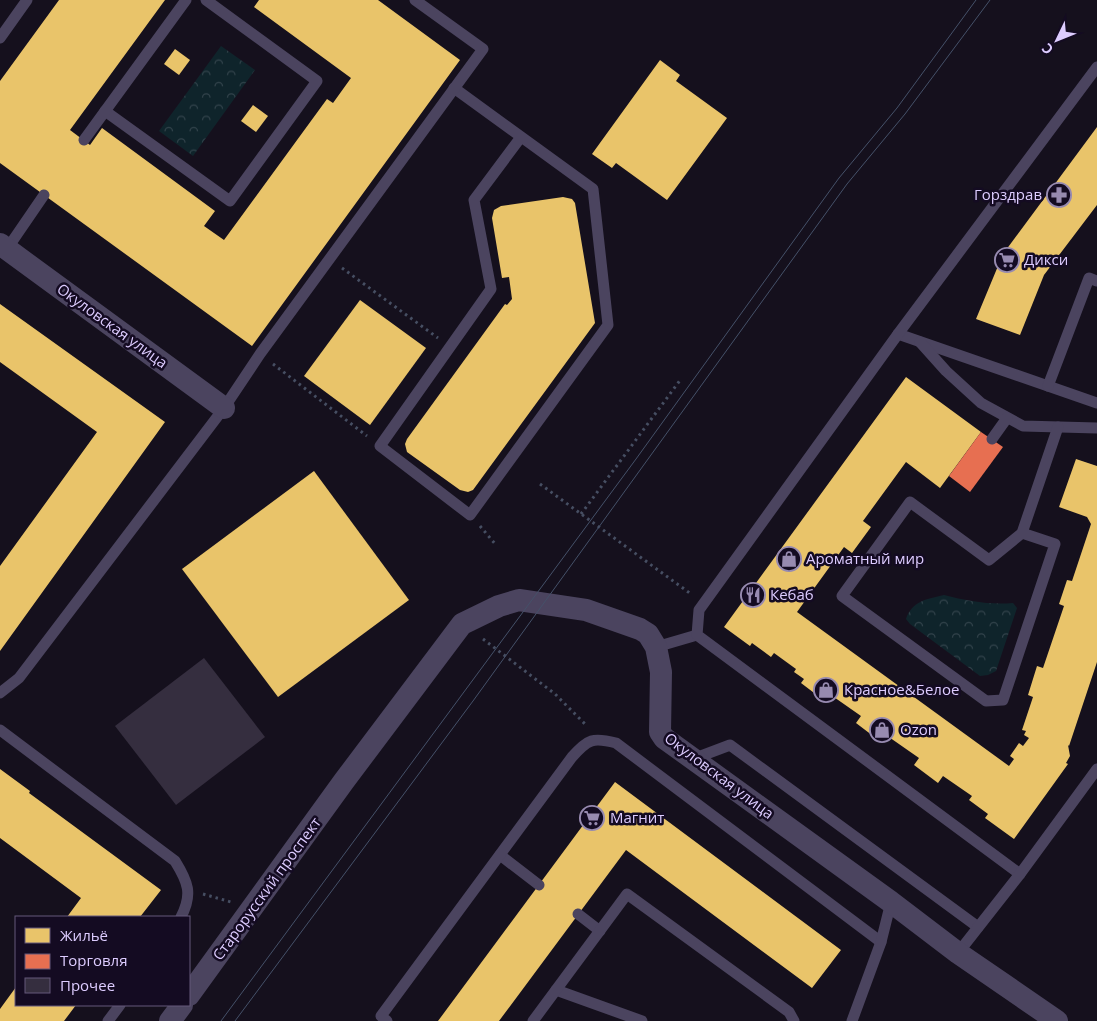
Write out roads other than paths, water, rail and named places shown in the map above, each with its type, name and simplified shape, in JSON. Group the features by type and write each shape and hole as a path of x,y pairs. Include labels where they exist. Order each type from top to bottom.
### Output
{"street":[{"name":"Окуловская улица","path":"3,246 224,408"},
{"name":"Старорусский проспект","path":"190,995 344,781 462,624 499,606 519,600 586,610 640,629 648,634 656,647"},
{"name":"Окуловская улица","path":"656,647 661,672 660,732 664,738 891,902 958,953 1057,1021"},
{"path":"170,1021 181,1006"}],"lane":[{"path":"0,38 27,0"},
{"path":"84,140 186,0"},
{"path":"105,110 230,201 317,81 206,0"},
{"path":"0,693 19,678 224,408 260,354 483,49 416,0"},
{"path":"697,635 699,610 898,334 1097,67"},
{"path":"454,88 593,189 608,325 470,514 380,446 491,290 474,200 521,137"},
{"path":"3,246 44,195"},
{"path":"1048,386 1089,278 1097,281"},
{"path":"898,334 1097,403"},
{"path":"919,341 946,371 981,403 1007,418 1024,426 1097,428"},
{"path":"992,439 1007,418"},
{"path":"1022,533 1055,544 1003,700 986,701 842,596 910,502 989,560 1022,533 1058,427"},
{"path":"656,647 697,635"},
{"path":"697,635 1020,874"},
{"path":"0,730 174,861 183,874 189,890 187,907 182,916"},
{"path":"387,1021 381,1016 572,757 582,745 600,739 616,743 881,942"},
{"path":"693,759 730,745 978,927"},
{"path":"958,953 1020,874 1097,769"},
{"path":"500,855 539,885"},
{"path":"533,1021 627,894 789,1012 794,1021"},
{"path":"852,1021 881,942 891,902"},
{"path":"578,914 600,930"},
{"path":"556,990 642,1021"},
{"path":"108,1021 119,1006"}],"tram line":[{"path":"221,1021 636,459 839,178 897,108 976,0"},
{"path":"235,1021 473,701 847,184 905,114 990,0"}],"place":[{"name":"Горздрав","path":"1059,195"},
{"name":"Дикси","path":"1007,260"},
{"name":"Ароматный мир","path":"789,559"},
{"name":"Кебаб","path":"753,595"},
{"name":"Красное&Белое","path":"826,690"},
{"name":"Ozon","path":"882,730"},
{"name":"Магнит","path":"592,818"}]}
